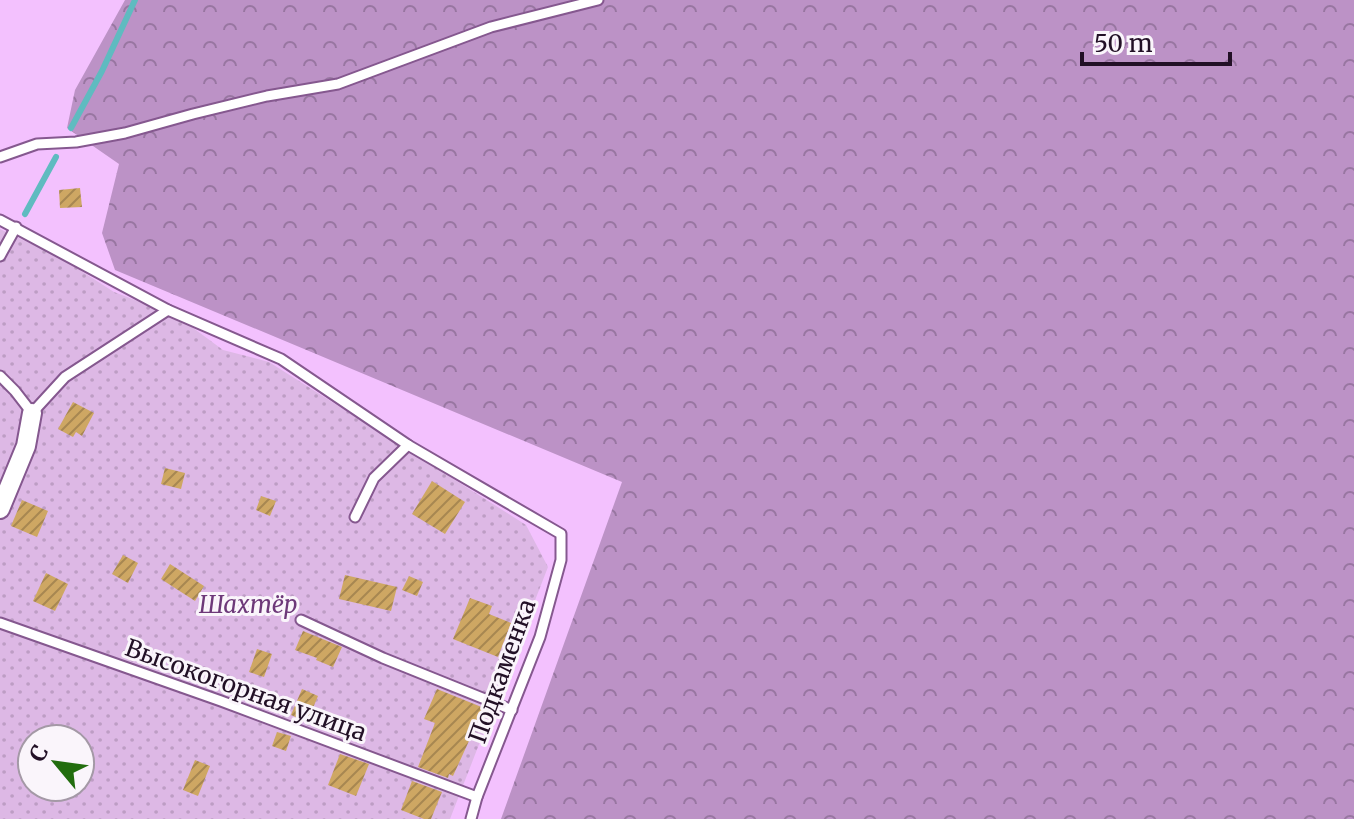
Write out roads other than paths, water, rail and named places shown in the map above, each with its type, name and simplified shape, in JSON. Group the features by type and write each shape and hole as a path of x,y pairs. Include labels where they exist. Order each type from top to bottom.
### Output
{"street":[{"path":"0,509 26,446 32,413"}],"lane":[{"path":"0,157 37,144 76,142 125,133 267,96 338,84 491,27 598,0"},
{"path":"0,220 168,310 281,359 408,445 374,478 355,517"},
{"path":"0,256 16,227"},
{"path":"0,376 32,413 65,377 168,310"},
{"name":"Подкаменка","path":"408,445 561,534 561,560 540,637 471,819"},
{"path":"301,620 383,658 512,710"},
{"name":"Высокогорная улица","path":"0,623 221,701 477,797"}],"waterway":[{"path":"71,128 135,0"},
{"path":"25,214 56,157"}],"park label":[{"name":"Шахтёр","path":"248,604"}]}
